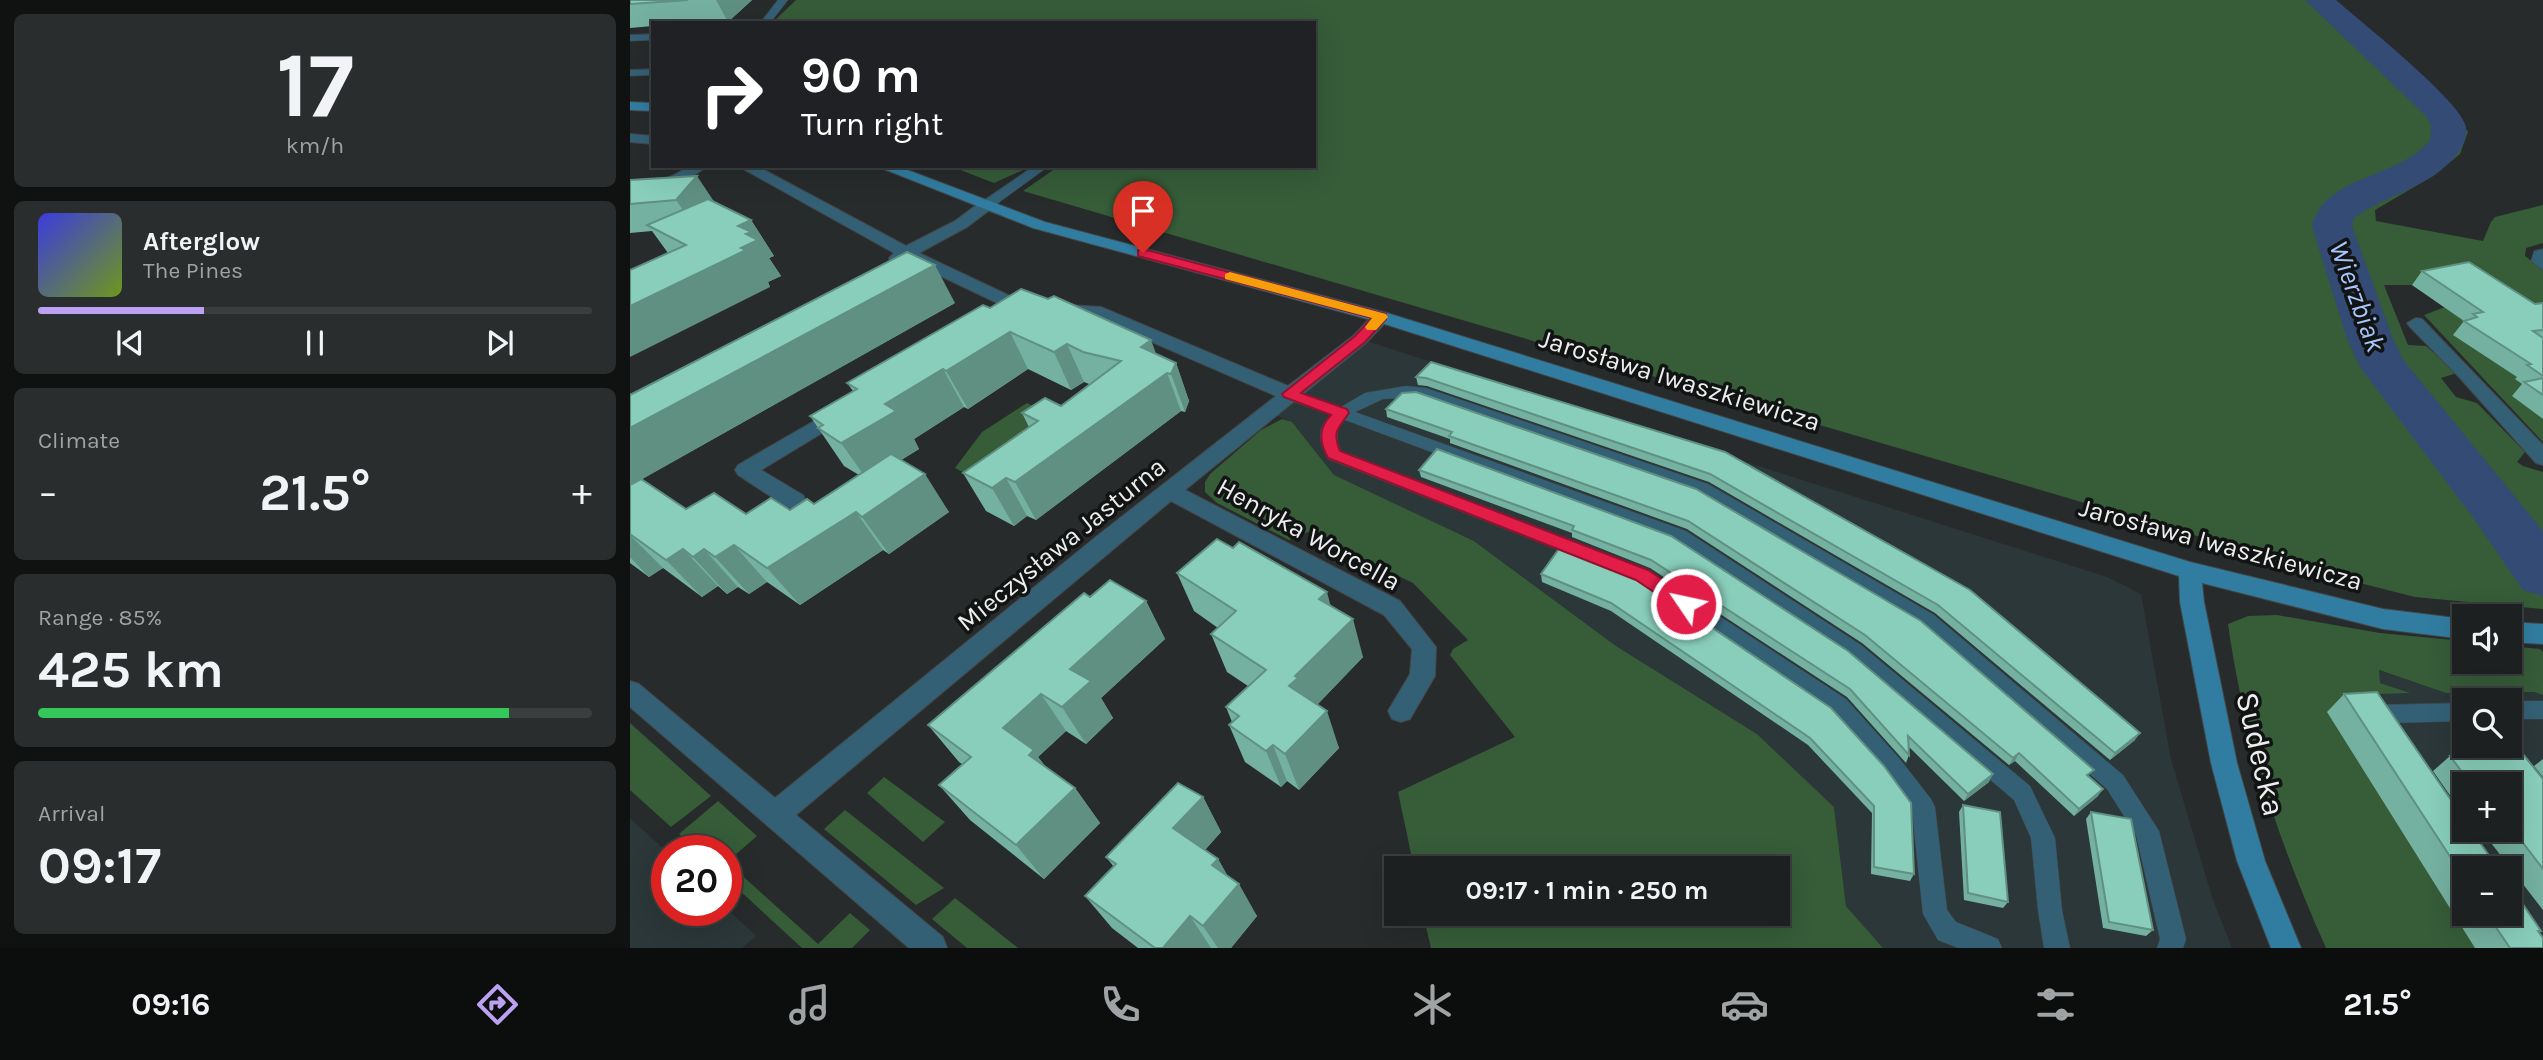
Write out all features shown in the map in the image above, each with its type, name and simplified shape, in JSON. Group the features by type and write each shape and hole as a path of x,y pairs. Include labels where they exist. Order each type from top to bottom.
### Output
{"street":[{"path":"630,106 651,107"},
{"path":"630,138 651,140"},
{"path":"630,195 648,194 671,186 698,168"},
{"path":"749,168 906,253 1020,307 1095,311 1289,394"},
{"name":"Jarosława Iwaszkiewicza","path":"888,168 1039,225 1381,317 2190,571 2384,619 2452,628"},
{"path":"882,266 961,224 985,206"},
{"path":"996,321 1020,307"},
{"name":"Mieczysława Jasturna","path":"776,814 1289,394 1360,339 1381,317"},
{"path":"2416,323 2466,373 2543,458"},
{"path":"794,502 746,470 853,406"},
{"name":"Henryka Worcella","path":"1170,491 1392,608 1424,647 1422,676 1401,710"},
{"name":"Sudecka","path":"2190,571 2192,601 2224,763 2251,861 2286,948"},
{"path":"2522,633 2540,634"},
{"path":"630,692 932,948"}],"lane":[{"path":"767,21 783,0"},
{"path":"630,38 651,37"},
{"path":"630,73 651,72"},
{"path":"985,206 1040,168"},
{"path":"2543,253 2539,254 2538,261 2543,266"},
{"path":"1989,948 1947,931 1935,914 1923,807 1891,765 1838,706 1642,575 1334,455 1328,440 1330,425 1362,398 1399,390 1420,393 1702,489 1927,621 2115,782 2147,831 2173,939 2170,948"},
{"path":"1289,394 1679,536 1854,651 2022,793 2043,838 2050,910 2057,948"},
{"path":"2522,710 2543,710"},
{"path":"2390,734 2377,714 2452,712"},
{"path":"2510,758 2543,797"}],"shaded area":[{"path":"1360,339 2107,577 2141,594 2171,759 2212,897 2232,948 1883,948 1846,906 1834,807 1757,734 1616,646 1474,541 1334,475 1292,422 1267,412"},
{"path":"2378,670 2452,693 2452,758 2522,758 2522,692 2543,695 2543,948 2476,948 2462,926 2522,926 2522,856 2452,856 2452,910 2327,712 2348,695 2407,692 2380,683"},
{"path":"630,818 651,837 651,926 742,926 742,923 756,936 742,948 630,948"}],"green space":[{"path":"796,0 2313,0 2422,100 2443,124 2440,141 2428,154 2351,194 2322,218 2358,346 2393,397 2543,579 2543,609 2522,607 2522,604 2490,604 2415,597 2340,578 1023,191 1056,168 1316,168 1316,21 774,21"},
{"path":"2325,0 2335,0 2445,99 2468,132 2460,154 2433,176 2375,210 2376,221 2483,241 2495,217 2543,205 2543,243 2526,248 2525,256 2543,270 2543,442 2424,315 2445,307 2412,285 2384,285 2408,345 2426,346 2457,373 2441,378 2456,397 2477,403 2525,452 2517,462 2543,472 2543,550 2387,360 2342,216 2349,208 2406,181 2444,155 2456,144 2458,126 2441,105"},
{"path":"955,168 1028,168 994,183"},
{"path":"1027,403 1060,420 972,477 955,468 982,432"},
{"path":"1282,419 1292,422 1334,475 1474,541 1616,646 1757,734 1834,807 1846,906 1883,948 1431,948 1426,926 1790,926 1790,856 1411,856 1398,792 1515,737 1450,655 1453,649 1468,640 1413,583 1308,532 1289,540 1217,503 1205,492 1205,482 1210,474 1261,430"},
{"path":"2277,615 2380,633 2452,640 2452,674 2522,674 2522,647 2540,649 2543,652 2543,695 2522,692 2522,688 2452,688 2452,693 2446,693 2379,670 2380,683 2410,693 2349,695 2452,900 2452,926 2465,926 2476,948 2326,948 2293,869 2265,790 2243,708 2228,624 2248,616"},
{"path":"630,723 711,796 671,827 630,790"},
{"path":"884,777 945,822 923,842 867,793"},
{"path":"718,801 757,836 742,849 742,835 679,834"},
{"path":"845,810 944,888 916,905 824,829"},
{"path":"742,876 818,944 850,913 870,930 852,948 802,948 742,893"},
{"path":"955,898 1018,948 967,948 932,919"}],"building":[{"path":"630,0 688,0 630,4"},
{"path":"697,176 676,200 630,204 630,180"},
{"path":"708,199 751,220 738,226 752,232 746,234 758,240 741,248 746,250 630,306 630,270 686,245 647,225"},
{"path":"907,252 935,265 630,428 630,395"},
{"path":"2469,262 2535,304 2543,303 2543,330 2533,331 2543,338 2543,376 2527,365 2531,364 2464,321 2477,317 2473,314 2483,312 2422,271"},
{"path":"1021,289 1048,299 1054,296 1151,340 1141,347 1176,363 1171,374 1167,373 1015,482 1006,478 992,488 963,473 1038,421 1022,413 1045,398 1061,406 1121,361 1083,352 1067,344 1054,352 1010,332 885,404 896,411 841,443 818,428 823,425 810,416 857,389 847,383 983,305 990,308"},
{"path":"1431,362 1725,452 1970,590 2140,733 2115,753 1938,605 1710,474 1426,378 1416,377"},
{"path":"2543,378 2543,395 2524,382"},
{"path":"1416,392 1696,489 1921,621 2094,770 2087,775 2103,789 2079,809 2019,753 2013,758 1865,635 1688,521 1449,436 1452,432 1386,409 1402,393"},
{"path":"1437,449 1671,536 1848,651 1993,774 1968,794 1908,736 1909,755 1850,689 1651,560 1572,530 1574,526 1419,470"},
{"path":"891,454 925,474 862,517 856,512 767,568 734,545 715,557 704,549 693,557 683,549 666,560 630,534 630,485 641,479 686,509 714,493 746,514 771,498 790,510 807,499 814,504"},
{"path":"1217,539 1233,548 1239,542 1327,592 1319,599 1353,619 1295,676 1298,678 1289,686 1327,711 1285,754 1273,745 1266,751 1229,725 1239,716 1226,707 1266,670 1211,634 1236,611 1177,573"},
{"path":"1561,546 1634,575 1831,708 1884,766 1911,803 1914,874 1874,867 1874,806 1810,738 1611,603 1541,574"},
{"path":"1110,580 1146,601 1070,669 1091,681 1062,707 1041,694 1003,728 1034,750 1029,755 1075,788 1016,845 939,785 971,757 928,725 1084,593 1090,597"},
{"path":"2377,692 2452,801 2452,842 2480,842 2489,856 2452,856 2452,860 2344,694"},
{"path":"2522,753 2543,779 2543,869 2522,842 2522,772 2462,772 2450,756 2522,758"},
{"path":"1178,783 1203,797 1173,828 1218,859 1212,865 1239,884 1203,926 1190,916 1163,948 1155,948 1085,896 1116,864 1106,857"},
{"path":"1963,805 2000,812 2008,902 1968,893"},
{"path":"2091,812 2131,819 2153,930 2109,922"},
{"path":"2522,903 2541,931 2538,931 2543,938 2543,948 2510,948 2495,926 2522,926"}],"waterway":[{"name":"Wierzbiak","path":"2319,0 2440,111 2449,126 2447,140 2438,153 2424,164 2358,197 2335,213 2332,226 2370,339 2384,367 2491,502 2543,574"}],"slow traffic":[{"path":"1230,276 1381,317 1372,327"}],"route":[{"path":"1143,253 1381,317 1360,339 1289,394 1342,413 1330,425 1328,440 1334,455 1642,575 1686,604"}]}
